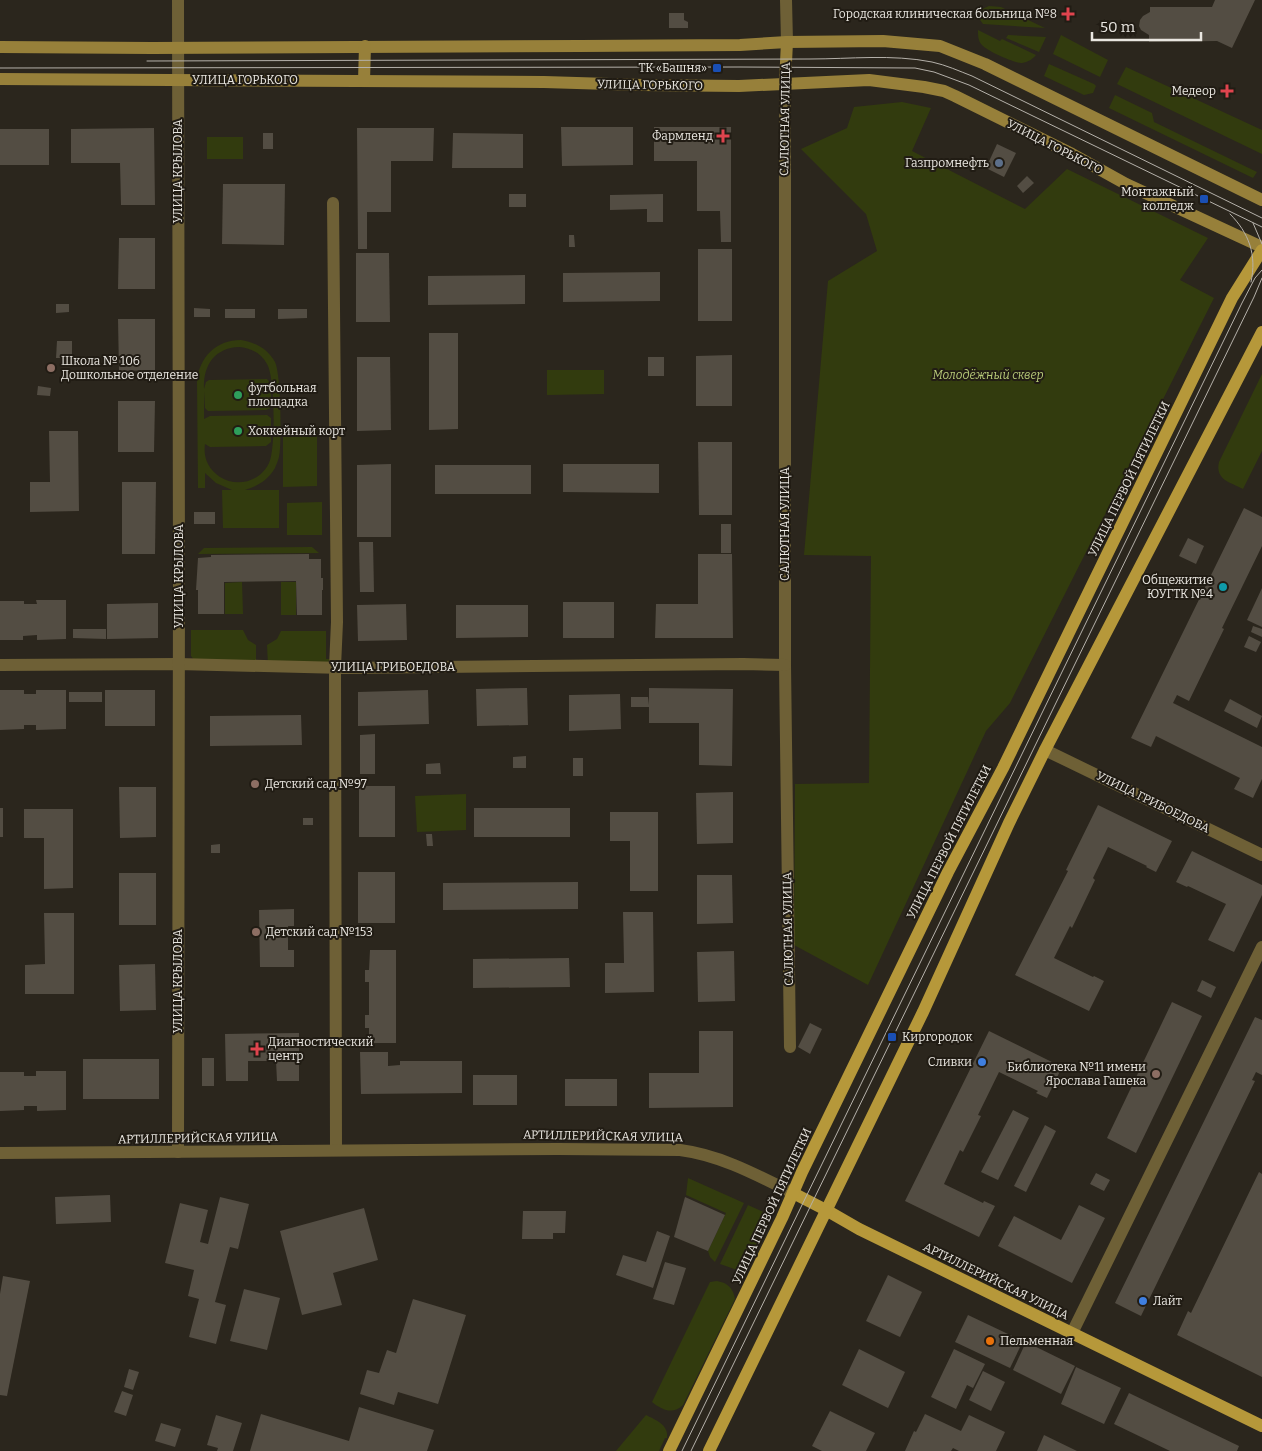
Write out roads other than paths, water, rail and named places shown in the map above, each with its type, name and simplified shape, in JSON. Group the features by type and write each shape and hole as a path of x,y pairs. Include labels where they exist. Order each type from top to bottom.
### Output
{"main road":[{"path":"0,46 177,48 740,45 787,42 883,41 940,46 984,64 1262,200"},
{"name":"САЛЮТНАЯ УЛИЦА","path":"785,83 787,42"},
{"path":"364,81 365,46"},
{"name":"УЛИЦА ГОРЬКОГО","path":"0,79 544,82 730,86 869,80 944,91 1072,154 1126,184 1262,248"},
{"name":"УЛИЦА ПЕРВОЙ ПЯТИЛЕТКИ","path":"670,1451 948,872 1003,768 1232,298 1262,248"},
{"path":"709,1451 923,1012 1044,750 1262,332"},
{"name":"АРТИЛЛЕРИЙСКАЯ УЛИЦА","path":"793,1192 848,1224 1262,1426"}],"street":[{"name":"УЛИЦА КРЫЛОВА","path":"178,0 178,1152"},
{"name":"САЛЮТНАЯ УЛИЦА","path":"786,0 787,42"},
{"name":"САЛЮТНАЯ УЛИЦА","path":"785,83 785,666 790,1047"},
{"path":"333,203 338,622 335,667 336,1150"},
{"name":"УЛИЦА ГРИБОЕДОВА","path":"0,665 178,664 335,667 744,664 785,666"},
{"name":"УЛИЦА ГРИБОЕДОВА","path":"1044,750 1262,855"},
{"path":"1072,1333 1262,947"},
{"name":"АРТИЛЛЕРИЙСКАЯ УЛИЦА","path":"0,1153 558,1149 680,1150 723,1160 793,1192"}],"tram line":[{"path":"147,61 902,58 932,62 972,76 1262,218"},
{"path":"0,68 915,68 934,72 969,85 1262,227"},
{"path":"1230,214 1237,221 1250,245 1253,263 1251,282"},
{"path":"1253,223 1262,244"},
{"path":"682,1451 1242,303 1255,278 1262,270"},
{"path":"691,1451 1262,278"}],"place":[{"name":"Городская клиническая больница №8","path":"1068,14"},
{"name":"ТК «Башня»","path":"717,68"},
{"name":"Медеор","path":"1227,91"},
{"name":"Фармленд","path":"723,136"},
{"name":"Газпромнефть","path":"999,163"},
{"name":"Монтажный колледж","path":"1204,199"},
{"name":"Школа № 106 Дошкольное отделение","path":"51,368"},
{"name":"футбольная площадка","path":"238,395"},
{"name":"Хоккейный корт","path":"238,431"},
{"name":"Общежитие ЮУГТК №4","path":"1223,587"},
{"name":"Детский сад №97","path":"255,784"},
{"name":"Детский сад №153","path":"256,932"},
{"name":"Киргородок","path":"892,1037"},
{"name":"Диагностический центр","path":"257,1049"},
{"name":"Сливки","path":"982,1062"},
{"name":"Библиотека №11 имени Ярослава Гашека","path":"1156,1074"},
{"name":"Лайт","path":"1143,1301"},
{"name":"Пельменная","path":"990,1341"}],"park label":[{"name":"Молодёжный сквер","path":"988,375"}]}
